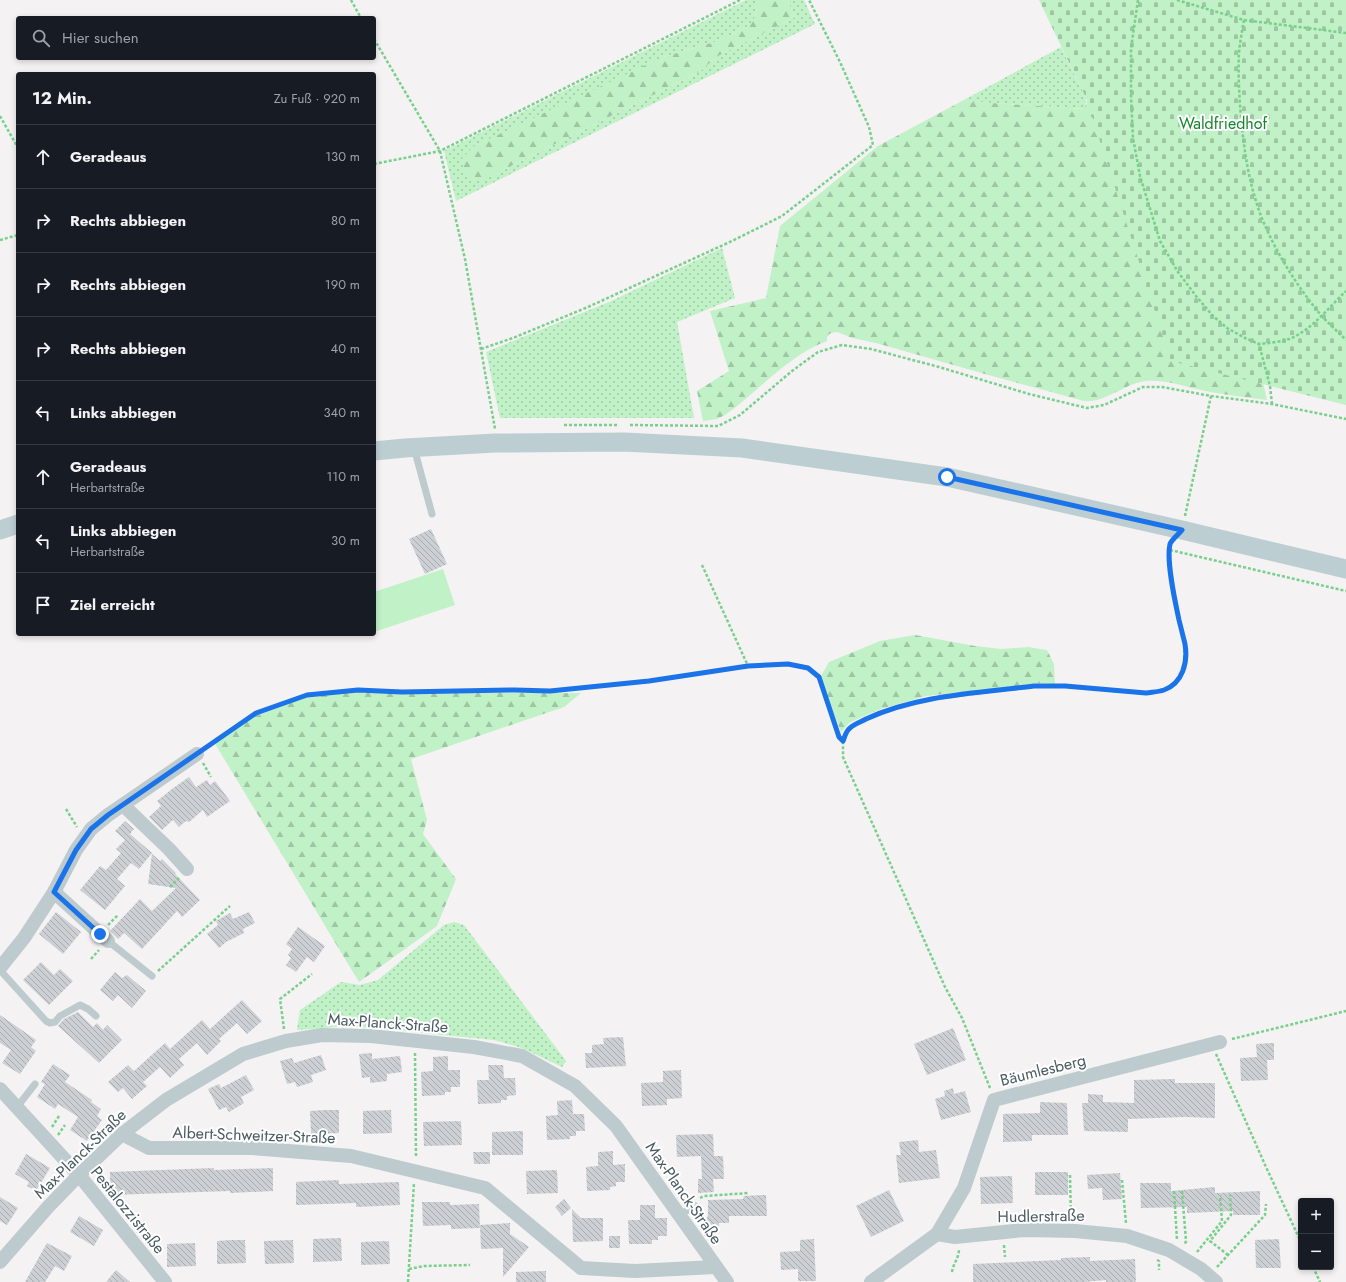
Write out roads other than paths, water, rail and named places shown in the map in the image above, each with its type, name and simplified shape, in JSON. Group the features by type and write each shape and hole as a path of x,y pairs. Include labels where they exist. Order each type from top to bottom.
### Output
{"street":[{"path":"376,451 414,447 492,432 624,442 742,448 947,477 1346,569"},
{"path":"0,530 16,525"},
{"path":"0,969 24,938 54,892 76,850 91,829 197,754"},
{"path":"123,805 169,849 187,869"},
{"path":"54,892 108,941"},
{"name":"Max-Planck-Straße","path":"0,1262 48,1207 79,1175 122,1134 166,1100 243,1054 286,1041 322,1035 371,1036 474,1047 522,1056 575,1086 616,1126 727,1282"},
{"name":"Bäumlesberg","path":"937,1234 964,1188 994,1100 1216,1043"},
{"name":"Pestalozzistraße","path":"0,1089 79,1175 165,1282"},
{"name":"Albert-Schweitzer-Straße","path":"122,1134 149,1148 252,1148 351,1156 485,1188 581,1268 635,1271 715,1267"},
{"name":"Hudlerstraße","path":"937,1234 958,1237 1024,1230 1071,1231 1127,1236 1181,1257 1201,1269 1212,1279"},
{"path":"871,1282 937,1234"}],"lane":[{"path":"414,447 432,514"},
{"path":"108,941 152,976"},
{"path":"0,969 46,1021 50,1023 55,1022 60,1016 80,1004 96,1016"},
{"path":"17,1107 35,1084"},
{"path":"679,1215 695,1206"}],"park label":[{"name":"Waldfriedhof","path":"1223,123"}]}
